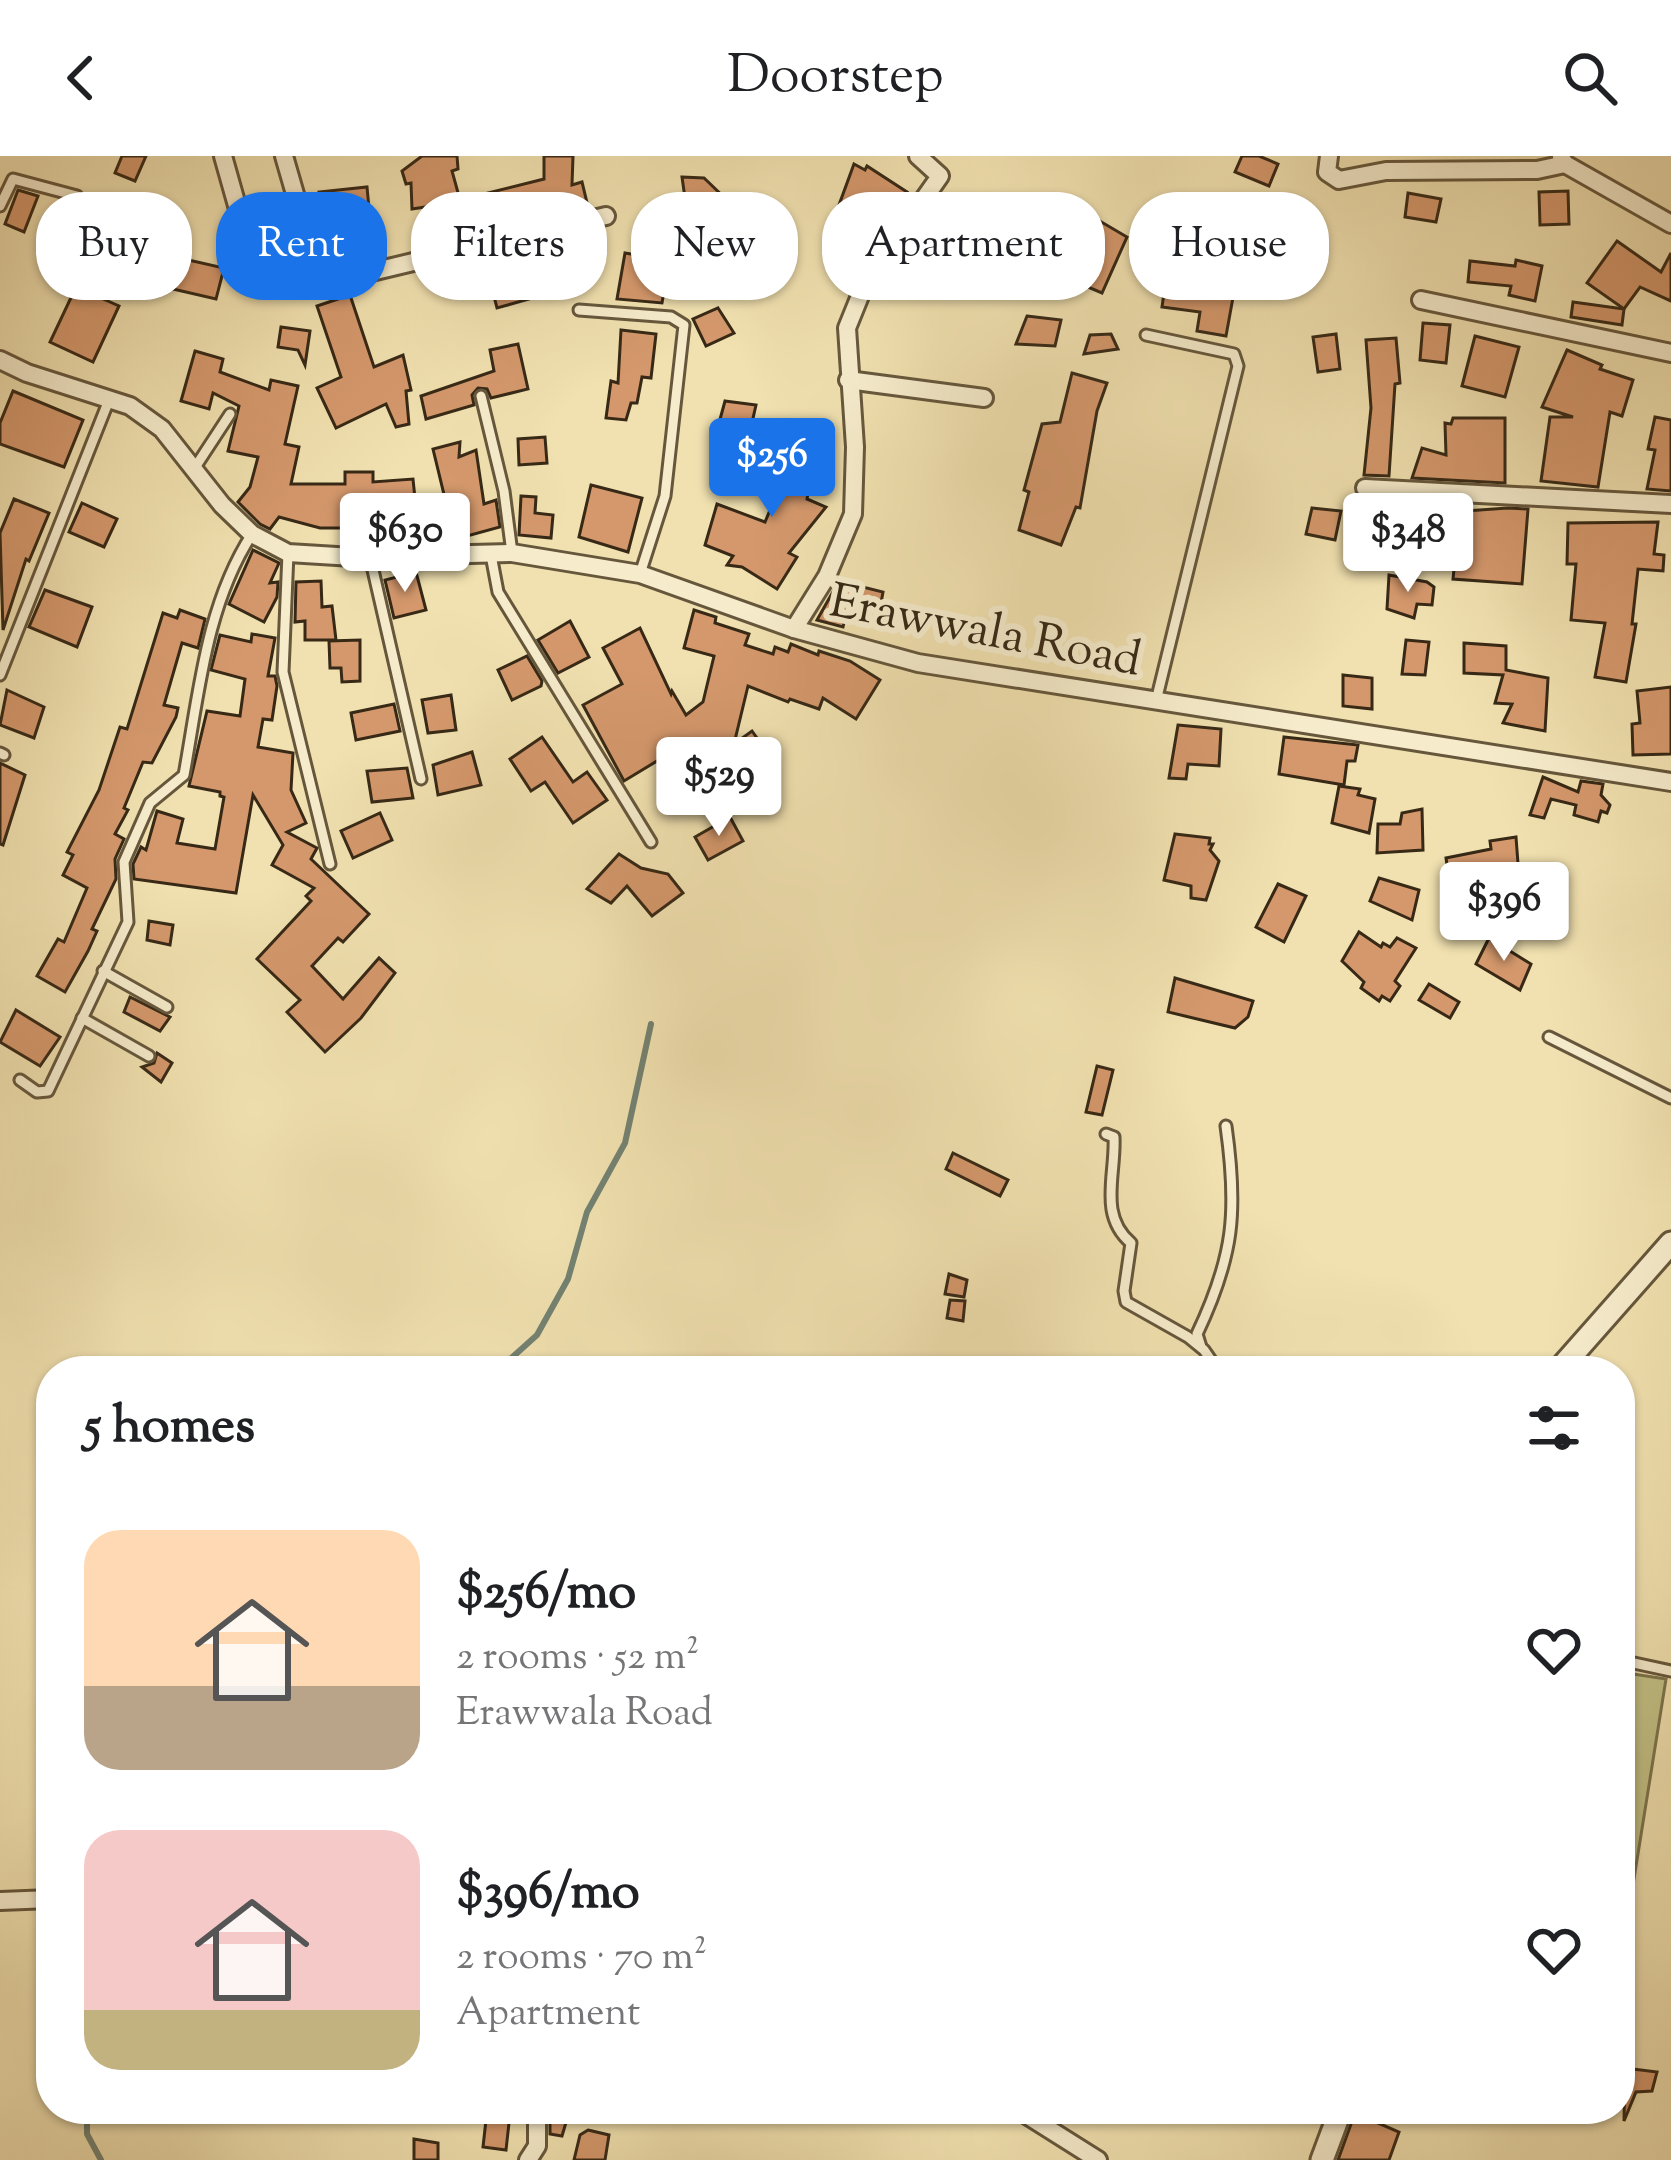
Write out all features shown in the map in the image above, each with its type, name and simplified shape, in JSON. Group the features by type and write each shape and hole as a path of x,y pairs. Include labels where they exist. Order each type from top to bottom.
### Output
{"street":[{"path":"223,156 233,192"},
{"path":"284,156 321,284 411,263"},
{"path":"794,629 827,576 853,514 847,328 866,280 940,176 918,156"},
{"path":"1330,156 1327,172 1339,180 1386,171 1537,170 1563,160 1671,224"},
{"path":"1421,300 1671,353"},
{"name":"Erawwala Road","path":"0,360 130,406 162,429 252,534 288,553 370,557 512,553 640,574 794,629 918,663 1671,782"},
{"path":"848,380 984,398"},
{"path":"1365,488 1671,504"},
{"path":"1571,1356 1671,1243"},
{"path":"0,1901 36,1900"},
{"path":"527,2160 537,2146 537,2124"},
{"path":"1041,2124 1098,2160"},
{"path":"1322,2160 1335,2124"}],"lane":[{"path":"0,206 13,179 62,192"},
{"path":"579,310 671,317 684,325 665,496 640,574"},
{"path":"1146,335 1222,349 1234,354 1238,366 1156,701"},
{"path":"481,396 512,553"},
{"path":"0,675 110,400"},
{"path":"194,470 230,414"},
{"path":"20,1080 37,1092 48,1091 128,922 124,862 150,803 184,775 213,620 230,567 252,534"},
{"path":"288,553 283,672 330,863"},
{"path":"490,553 498,592 651,842"},
{"path":"370,557 422,779"},
{"path":"103,971 167,1007"},
{"path":"82,1018 149,1056"},
{"path":"1549,1037 1671,1098"},
{"path":"1207,1356 1197,1334 1214,1298 1232,1233 1232,1168 1226,1126"},
{"path":"1106,1134 1114,1137 1110,1200 1118,1232 1131,1243 1126,1302 1201,1347"},
{"path":"1635,1663 1671,1671"}],"shaded area":[{"path":"1635,1674 1666,1679 1635,1872"}],"building":[{"path":"122,156 146,156 135,181 115,173"},
{"path":"422,156 457,156 458,169 452,171 458,192 411,192 402,171"},
{"path":"544,156 573,156 572,185 582,182 584,192 492,192 544,179"},
{"path":"1242,156 1259,156 1278,164 1269,186 1235,172"},
{"path":"854,164 865,170 867,166 907,192 844,192"},
{"path":"682,177 704,178 719,192 684,192"},
{"path":"367,187 367,192 319,192"},
{"path":"18,190 36,195 24,232 5,224"},
{"path":"1568,191 1569,224 1540,225 1539,192"},
{"path":"1408,193 1441,199 1436,222 1405,217"},
{"path":"1105,224 1127,237 1105,286"},
{"path":"1617,241 1661,272 1671,253 1671,301 1640,287 1624,309 1587,283"},
{"path":"625,253 631,254 631,300 662,303 617,299"},
{"path":"1516,260 1542,266 1535,301 1509,295 1511,286 1468,282 1470,261 1515,266"},
{"path":"192,261 216,266 216,299 192,293"},
{"path":"70,300 105,300 119,306 93,362 50,342"},
{"path":"352,300 374,367 403,355 411,390 406,391 409,424 396,427 386,404 336,428 317,388 341,377 317,306"},
{"path":"495,300 525,300 497,308"},
{"path":"1163,300 1233,300 1226,336 1197,331 1200,312 1162,307"},
{"path":"1573,302 1624,309 1622,325 1571,317"},
{"path":"718,308 734,333 706,346 693,319"},
{"path":"1027,316 1061,320 1055,346 1016,344"},
{"path":"1423,323 1450,325 1446,363 1420,360"},
{"path":"281,327 310,331 305,365 298,350 278,347"},
{"path":"621,330 656,334 651,378 642,377 637,403 631,403 626,420 606,418 611,381 618,383"},
{"path":"1111,334 1118,349 1084,354 1090,335"},
{"path":"1336,334 1340,369 1318,372 1313,337"},
{"path":"1475,336 1519,347 1505,397 1462,386"},
{"path":"1396,338 1400,383 1395,384 1389,476 1364,475 1371,408 1366,340"},
{"path":"518,344 528,389 491,398 487,389 478,388 472,395 474,405 426,419 421,396 494,371 490,350"},
{"path":"1567,350 1602,365 1600,369 1633,380 1622,416 1610,412 1598,487 1541,481 1550,417 1573,417 1542,407"},
{"path":"195,351 223,359 220,372 269,390 271,380 298,386 285,444 299,447 291,484 345,484 345,472 373,472 373,482 413,479 417,518 373,505 372,528 320,528 279,517 270,529 260,524 238,502 250,487 258,457 228,451 239,406 213,393 209,409 181,401"},
{"path":"1072,373 1107,383 1097,411 1080,508 1076,507 1061,545 1019,530 1042,424 1060,422"},
{"path":"13,391 83,420 64,467 0,444 0,423"},
{"path":"725,401 756,405 744,458 712,449"},
{"path":"1655,417 1671,420 1671,491 1647,489 1655,450 1648,449"},
{"path":"1453,418 1505,418 1505,483 1412,478 1422,448 1446,455 1445,423 1451,424"},
{"path":"801,431 818,436 807,499 826,507 789,553 797,557 777,589 742,567 727,565 733,556 705,545 717,504 765,522 785,474 781,472 785,441 798,440"},
{"path":"545,437 547,463 519,465 518,439"},
{"path":"460,442 459,457 476,450 484,504 496,500 500,527 449,541 441,513 448,511 433,449"},
{"path":"591,485 642,498 628,552 579,537"},
{"path":"521,496 536,497 535,513 553,515 551,538 519,535"},
{"path":"14,499 49,513 29,561 26,559 3,630 0,533"},
{"path":"82,503 117,519 104,547 69,532"},
{"path":"1312,508 1341,511 1335,540 1306,534"},
{"path":"1528,509 1522,584 1453,579 1456,549 1403,550 1408,515"},
{"path":"1658,522 1654,554 1664,555 1663,571 1638,569 1632,624 1636,624 1626,682 1595,677 1605,623 1571,620 1576,564 1567,564 1568,523"},
{"path":"253,550 279,563 270,583 278,582 277,597 264,622 229,604"},
{"path":"416,572 426,610 394,618 385,580"},
{"path":"1389,575 1427,582 1434,587 1432,605 1417,604 1414,618 1387,609"},
{"path":"321,581 322,607 332,606 336,640 305,640 305,621 295,622 296,582"},
{"path":"839,581 883,592 881,603 850,598 843,627 817,620"},
{"path":"45,590 92,607 77,647 29,627"},
{"path":"180,610 205,619 198,648 182,643 164,705 178,708 176,717 152,763 143,762 124,808 128,810 115,834 124,839 115,859 116,879 92,929 97,931 88,951 65,992 37,976 58,939 64,942 87,888 63,875 73,855 67,852 99,790 120,727 127,729 163,613 177,618"},
{"path":"694,610 749,634 745,645 773,654 775,647 788,652 791,644 818,655 819,651 850,661 880,680 856,719 823,698 819,709 748,686 734,744 752,731 769,755 742,775 729,758 720,765 708,749 667,769 662,758 624,781 583,705 622,684 603,648 640,628 686,715 703,702 714,656 684,648"},
{"path":"570,621 589,657 558,673 538,640"},
{"path":"252,634 275,638 268,676 275,676 277,686 272,720 263,719 258,747 293,753 291,790 306,823 287,832 317,848 311,859 369,914 312,966 343,999 379,958 395,973 361,1018 325,1052 287,1012 300,1000 257,959 311,901 306,896 314,888 272,865 283,845 253,795 236,893 134,879 133,864 141,847 146,850 157,811 183,819 177,843 215,849 224,797 189,786 207,711 240,716 245,679 211,670 220,635 251,642"},
{"path":"360,640 360,681 342,682 341,668 330,668 329,641"},
{"path":"1406,640 1429,642 1425,675 1402,674"},
{"path":"1464,643 1506,646 1506,670 1548,678 1545,731 1503,723 1512,704 1495,703 1503,675 1464,673"},
{"path":"527,656 541,686 512,700 498,670"},
{"path":"1343,675 1372,678 1372,709 1343,706"},
{"path":"1671,687 1671,754 1633,755 1632,724 1640,723 1637,691"},
{"path":"7,690 44,707 34,738 0,725"},
{"path":"451,695 456,730 428,733 422,700"},
{"path":"394,704 400,731 356,740 351,713"},
{"path":"1178,725 1221,729 1219,766 1188,764 1186,779 1169,778"},
{"path":"542,737 573,782 587,772 607,800 573,823 545,782 531,791 510,759"},
{"path":"1284,737 1358,745 1355,761 1347,761 1344,785 1279,774"},
{"path":"472,752 481,785 438,795 433,765"},
{"path":"0,763 25,775 3,845 0,844"},
{"path":"407,768 413,798 372,802 367,771"},
{"path":"1543,777 1578,792 1581,781 1603,784 1601,795 1610,805 1607,813 1601,811 1598,822 1574,815 1576,805 1551,799 1544,818 1530,815"},
{"path":"1339,786 1360,789 1358,795 1375,799 1369,833 1332,823"},
{"path":"1422,809 1423,850 1377,853 1378,824 1400,824 1402,813"},
{"path":"380,813 392,840 353,858 341,831"},
{"path":"730,817 743,841 708,860 695,837"},
{"path":"1175,834 1210,838 1213,844 1210,850 1219,861 1206,900 1191,898 1191,886 1164,880"},
{"path":"1516,837 1519,877 1450,885 1446,858 1491,849 1490,841"},
{"path":"619,854 641,868 668,874 683,893 652,916 627,886 611,903 587,889"},
{"path":"1379,878 1419,890 1412,920 1370,901"},
{"path":"1278,884 1306,896 1284,942 1256,927"},
{"path":"149,921 173,925 170,945 147,940"},
{"path":"1359,932 1381,947 1383,943 1390,947 1397,938 1416,948 1395,981 1400,986 1390,1001 1382,996 1379,1001 1361,988 1364,982 1342,961"},
{"path":"1489,938 1531,964 1520,990 1476,964"},
{"path":"1175,978 1253,1001 1248,1017 1235,1028 1168,1012"},
{"path":"1429,984 1459,1002 1450,1018 1419,1000"},
{"path":"130,997 170,1017 160,1031 124,1012"},
{"path":"16,1010 60,1037 40,1066 0,1042"},
{"path":"157,1053 172,1063 161,1082 142,1067 154,1063"},
{"path":"1097,1066 1113,1070 1102,1115 1086,1112"},
{"path":"953,1153 1008,1180 1000,1196 946,1169"},
{"path":"949,1274 967,1280 964,1297 945,1294"},
{"path":"950,1300 965,1301 963,1321 947,1318"},
{"path":"1635,2069 1657,2072 1652,2091 1636,2092"},
{"path":"486,2124 509,2124 506,2150 483,2147"},
{"path":"550,2124 566,2124 562,2136 550,2134"},
{"path":"1351,2124 1380,2124 1399,2132 1389,2160 1338,2160"},
{"path":"588,2130 609,2135 605,2160 574,2160 580,2135"},
{"path":"414,2139 438,2143 438,2160 414,2160"}],"waterway":[{"path":"514,1356 537,1335 568,1279 587,1212 625,1143 651,1024"},
{"path":"87,2124 87,2134 101,2160"}]}
